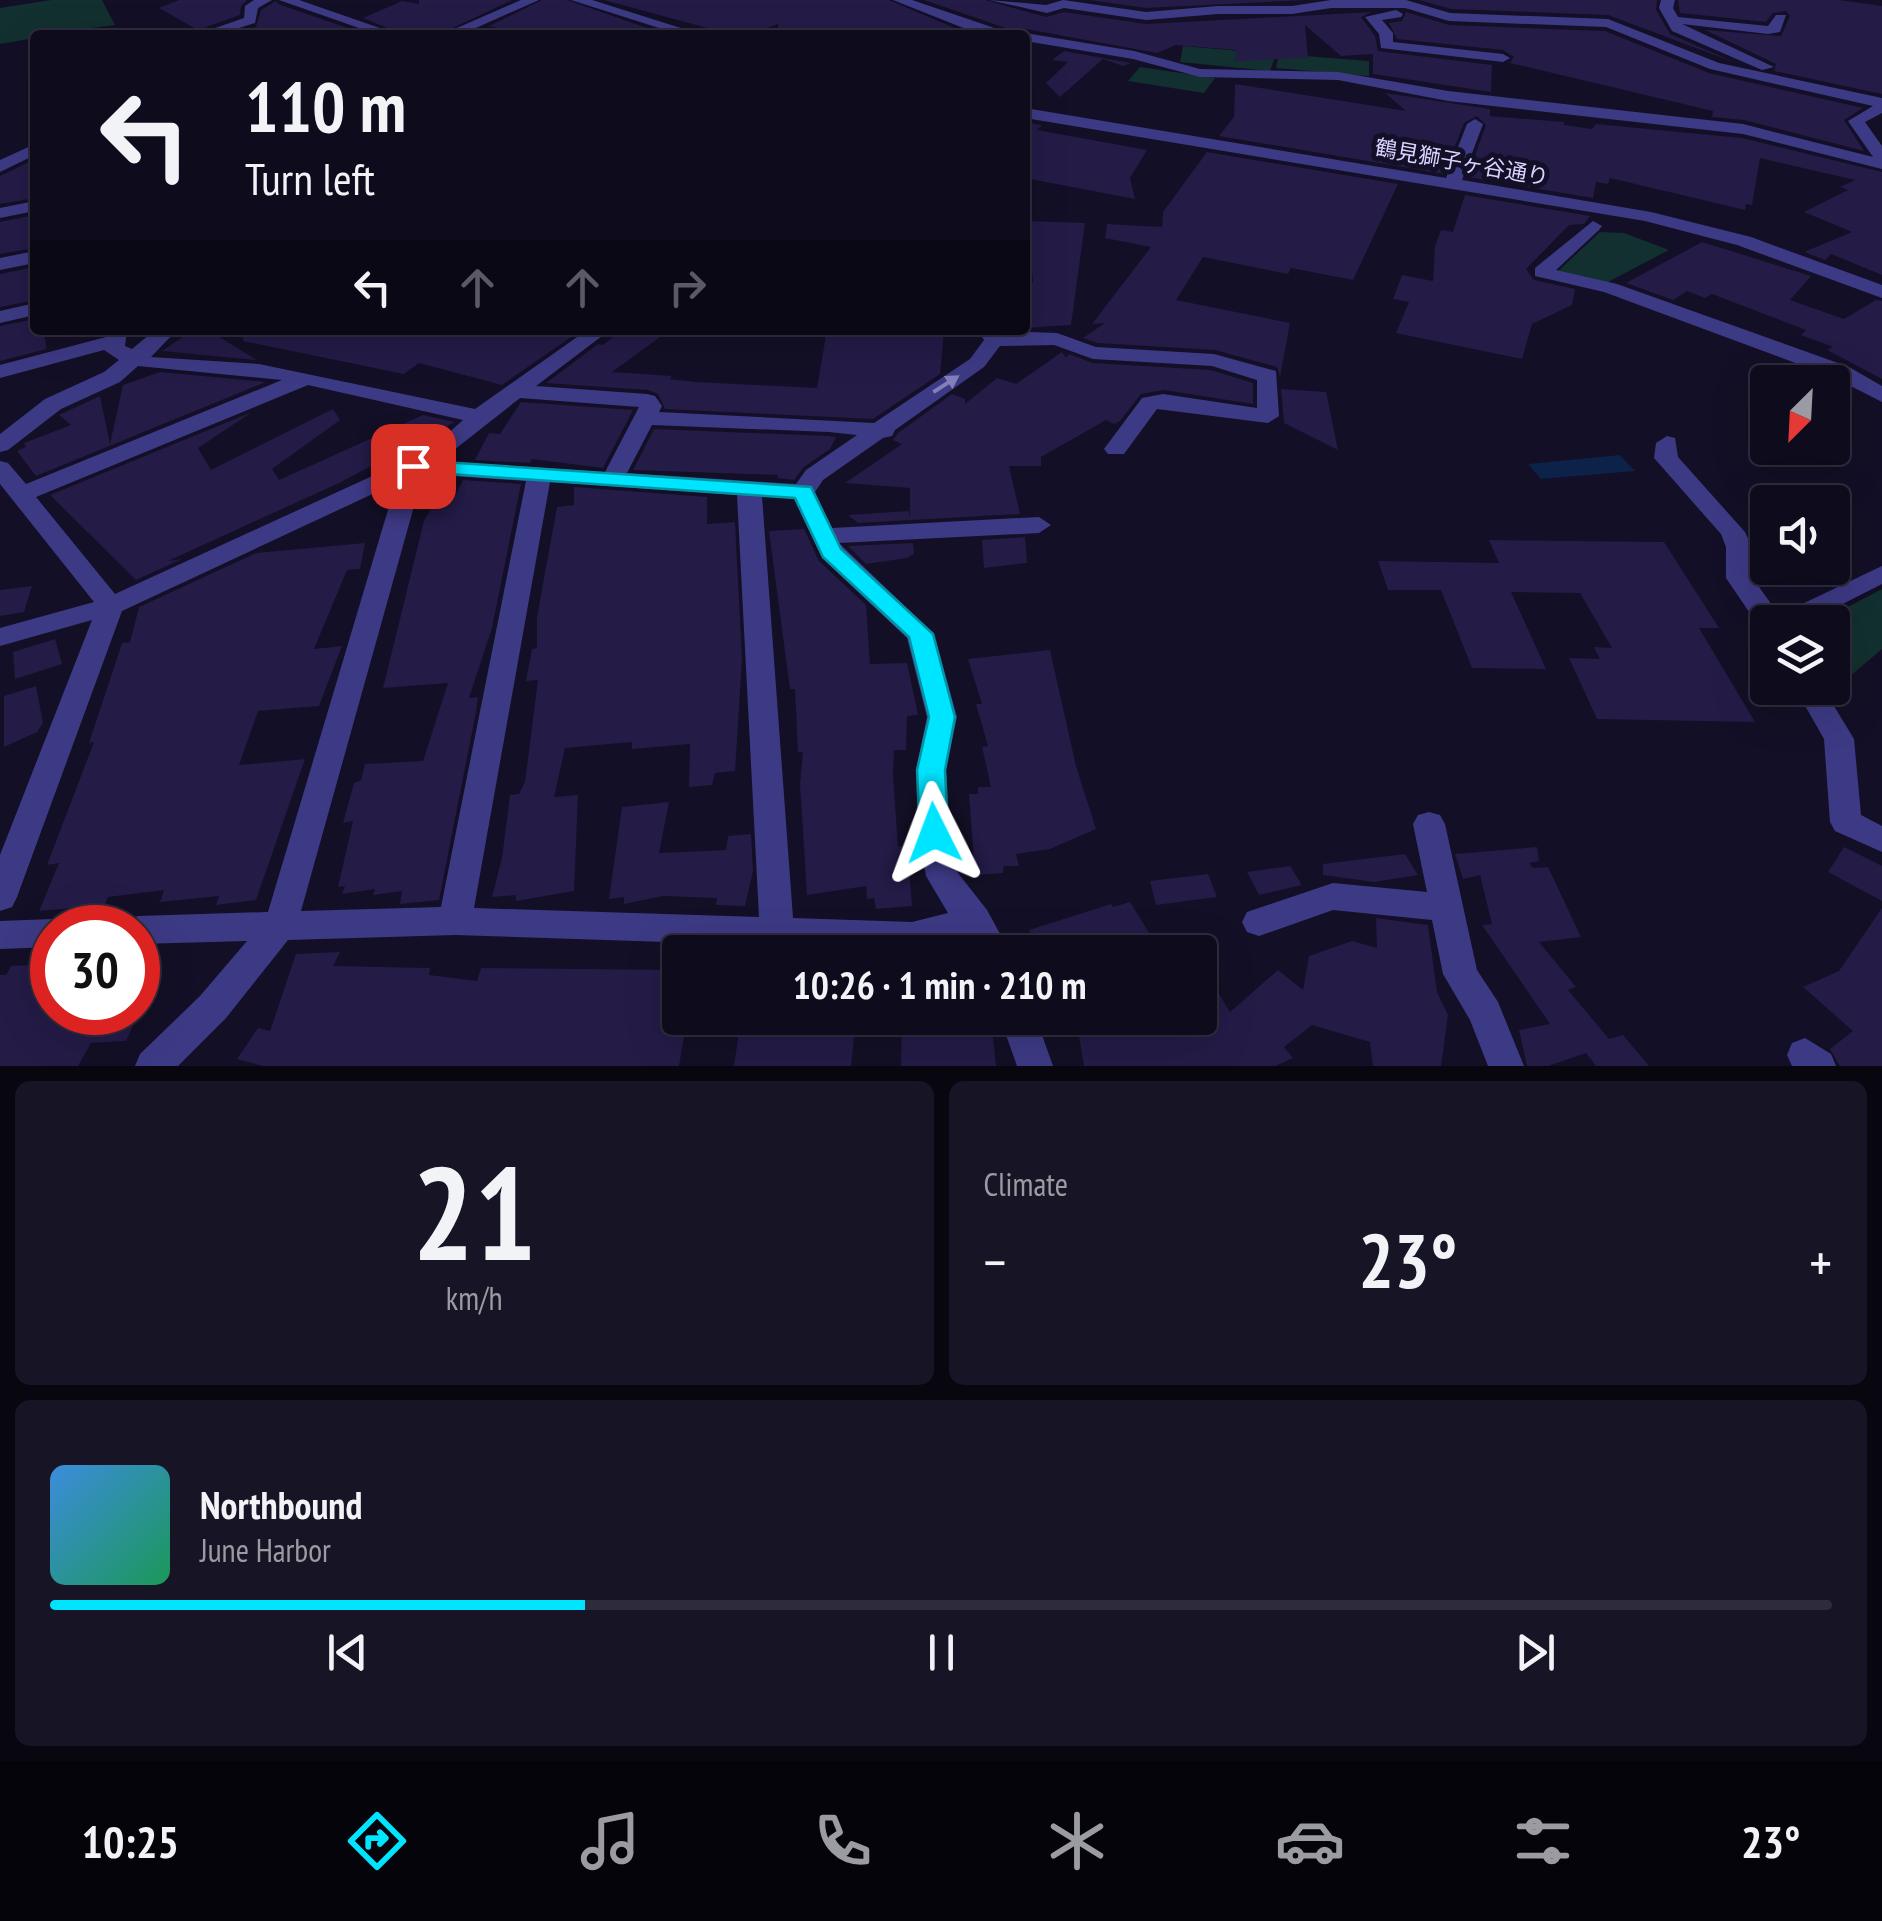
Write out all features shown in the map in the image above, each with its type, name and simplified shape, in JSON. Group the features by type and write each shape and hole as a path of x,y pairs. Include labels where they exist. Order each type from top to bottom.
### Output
{"street":[{"path":"218,30 250,20 252,6 264,0"},
{"path":"286,0 378,30"},
{"path":"460,30 532,0"},
{"path":"578,0 679,30"},
{"path":"900,0 981,30"},
{"path":"996,0 1046,9 1063,4 1146,16 1218,10 1292,10 1331,4 1406,4 1449,17 1608,23 1715,66 1882,105"},
{"path":"1668,0 1666,8 1677,28 1734,50 1798,83"},
{"path":"1550,4 1555,21"},
{"path":"1427,10 1372,17 1386,34 1386,45 1502,58"},
{"path":"1672,19 1768,30 1775,29 1781,18"},
{"path":"1030,38 1134,55 1200,73 1324,75 1448,96 1743,129 1882,161"},
{"path":"1882,105 1856,122 1882,161"},
{"name":"鶴見獅子ヶ谷通り","path":"1030,114 1452,183 1690,227 1784,254 1882,292"},
{"path":"1452,183 1474,124"},
{"path":"0,167 30,152"},
{"path":"0,213 30,207"},
{"path":"1593,226 1542,272 1610,288 1841,372 1882,395"},
{"path":"0,264 30,258"},
{"path":"0,317 30,310"},
{"path":"0,445 53,404 112,377 161,335"},
{"path":"0,638 111,606 413,466 444,449 480,417 593,335"},
{"path":"804,492 814,475 977,363 991,335 1057,339 1093,353 1214,360 1268,376 1268,416 1150,402 1116,448"},
{"path":"0,372 115,336 114,349 134,358 189,369 250,368 480,417"},
{"path":"0,513 304,379"},
{"path":"516,392 647,401 651,406 612,480"},
{"path":"644,418 884,430"},
{"path":"1667,443 1666,458 1733,532 1739,547 1739,578 1758,605"},
{"path":"413,466 804,492"},
{"path":"153,1066 213,1007 281,924 413,466"},
{"path":"0,468 111,606"},
{"path":"455,921 539,474"},
{"path":"749,489 776,932"},
{"path":"804,492 831,552 920,634 942,717 931,770 934,833 942,876 983,935"},
{"path":"822,536 1039,524"},
{"path":"1820,605 1882,574"},
{"path":"0,897 111,606"},
{"path":"1818,705 1839,739 1846,822 1882,840"},
{"path":"1429,824 1460,974 1486,1013 1506,1066"},
{"path":"1259,922 1332,896 1448,908"},
{"path":"160,929 455,921 912,936 975,920"},
{"path":"0,935 30,934"},
{"path":"1024,1035 1035,1066"}],"green space":[{"path":"51,0 102,0 115,25 30,30 30,39 0,44 0,8"},
{"path":"1183,46 1276,54 1270,71 1180,62"},
{"path":"1279,54 1369,61 1369,76 1276,68"},
{"path":"1140,67 1215,78 1204,93 1128,81"},
{"path":"1600,232 1624,233 1669,250 1606,283 1557,272"},
{"path":"1882,589 1882,649 1850,676 1850,606"}],"water":[{"path":"1620,455 1635,471 1541,479 1528,464"}],"building":[{"path":"179,0 247,0 240,15 198,30 159,8"},
{"path":"419,0 512,0 449,30 392,30 363,18 402,1 419,4"},
{"path":"542,0 567,0 650,29 504,30 489,26"},
{"path":"604,0 889,0 959,30 778,30 778,24 762,30 715,30"},
{"path":"924,0 985,0 1046,17 1064,12 1146,24 1371,12 1361,17 1375,36 1378,51 1492,65 1491,92 1373,74 1373,54 1341,56 1305,25 1308,58 1235,61 1236,50 1176,45 1157,53 1026,29 1011,30"},
{"path":"1089,0 1306,0 1146,8"},
{"path":"1419,0 1657,0 1656,10 1670,34 1736,63 1608,15 1451,9"},
{"path":"1678,0 1839,0 1882,6 1882,94 1774,71 1776,64 1705,30 1781,36 1790,16 1786,11 1773,13 1766,22 1680,13"},
{"path":"276,1 353,30 248,29 256,27 261,10"},
{"path":"1406,12 1449,25 1605,31 1709,73 1863,108 1844,120 1864,151 1744,120 1712,117 1713,111 1510,63 1514,57 1503,50 1397,39 1389,23 1402,21"},
{"path":"1064,51 1131,63 1123,66 1103,59 1060,97 1046,83 1068,62 1052,60"},
{"path":"1235,84 1406,111 1385,93 1490,109 1490,116 1564,122 1592,129 1596,124 1742,138 1882,172 1882,275 1831,254 1825,260 1804,252 1852,232 1804,212 1848,190 1840,187 1855,180 1760,158 1752,205 1746,204 1745,210 1610,178 1608,184 1596,182 1593,198 1467,177 1486,125 1477,116 1464,123 1444,174 1219,136 1234,117"},
{"path":"1030,123 1042,125 1037,130 1147,150 1130,178 1135,199 1030,179"},
{"path":"1207,152 1398,184 1353,280 1291,268 1288,274 1203,257 1176,300 1290,323 1280,377 1277,367 1215,350 1097,343 1083,338 1105,323 1092,324 1151,247 1105,238 1107,224 1162,227 1163,212"},
{"path":"30,161 30,199 0,204 0,176"},
{"path":"1465,195 1590,216 1584,224 1569,225 1526,269 1534,280 1575,289 1572,305 1532,324 1522,359 1396,333 1409,302 1393,299 1402,275 1433,281 1435,246 1441,230 1453,232"},
{"path":"30,216 30,249 0,254 0,222"},
{"path":"1030,221 1085,223 1071,325 1030,328"},
{"path":"1702,242 1811,276 1790,300 1844,319 1876,300 1882,301 1882,379 1827,350 1833,347 1801,335 1806,330 1712,294 1705,298 1687,291 1673,300 1626,283"},
{"path":"30,268 30,301 0,307 0,274"},
{"path":"30,320 30,335 44,335 47,349 0,361 0,326"},
{"path":"186,335 216,335 257,360 162,351"},
{"path":"244,335 571,337 502,385 419,363 404,374 243,341"},
{"path":"616,335 663,335 612,372 672,376 670,379 695,382 817,388 826,335 944,335 940,374 873,419 665,409 658,394 648,390 546,383 598,344 603,345"},
{"path":"1062,352 1066,358 1069,354 1093,363 1211,370 1253,383 1253,404 1164,390 1141,394 1120,421 1114,424 1106,420 1041,457 1041,466 1009,466 1020,514 858,523 848,515 909,511 910,520 910,488 845,483 902,444 893,440 898,433 952,394 965,399 965,404 997,378 1016,384"},
{"path":"160,372 266,382 36,476 17,451 26,447 24,443 71,425 59,415 100,396 110,444 123,385"},
{"path":"1281,389 1326,392 1338,450 1284,423"},
{"path":"521,402 633,410 603,468 532,459 530,463 475,460 489,433 500,434"},
{"path":"333,409 340,420 272,469 279,480 423,415 455,422 339,483 168,561 182,559 136,580 50,495 252,412 198,448 211,470"},
{"path":"654,429 836,437 830,449 804,467 794,480 777,478 778,475 633,470"},
{"path":"463,480 521,484 492,628 469,698 478,697 439,900 400,904 402,891 373,895 375,889 342,894 345,886 338,887 353,821 343,823 354,783 361,780 365,764 423,761 448,683 383,688 424,521 439,494 456,494"},
{"path":"574,487 707,497 707,524 735,522 742,659 735,771 715,773 712,785 689,787 690,744 632,749 632,742 565,748 554,797 578,795 574,891 516,901 516,895 492,897 502,858 510,795 519,794 525,782 538,680 526,681 532,649 537,648 537,617 557,507 574,505"},
{"path":"804,529 819,561 866,605 870,664 907,663 918,715 907,716 906,750 894,750 893,776 898,847 907,845 912,906 876,909 874,898 867,899 866,886 807,895 800,784 803,752 798,752 795,689 790,689 769,531"},
{"path":"1025,537 1027,563 984,568 982,540"},
{"path":"1489,540 1664,542 1719,628 1699,628 1755,722 1597,719 1569,658 1600,659 1594,647 1612,648 1580,593 1511,592 1546,669 1472,668 1441,590 1388,590 1378,561 1499,563"},
{"path":"365,543 360,569 347,570 314,649 342,646 319,706 258,711 239,765 305,759 256,900 216,905 219,896 160,902 164,890 108,897 105,905 42,905 59,863 47,865 94,742 89,743 122,643 130,642 139,607 256,553"},
{"path":"913,543 914,554 907,558 866,564 848,546"},
{"path":"32,586 24,612 0,616 0,590"},
{"path":"55,639 62,664 15,679 13,652"},
{"path":"1050,650 1076,766 1096,829 1050,849 1016,854 1019,866 1004,866 1003,873 975,875 969,794 978,794 978,787 991,787 982,747 988,746 976,704 982,704 968,659"},
{"path":"36,686 43,723 37,732 4,747 4,696"},
{"path":"669,802 659,853 726,850 728,836 751,834 753,871 745,906 716,905 717,898 663,896 624,904 624,897 609,899 622,807"},
{"path":"1537,847 1539,861 1529,863 1533,868 1548,867 1581,937 1539,942 1576,987 1568,990 1609,1039 1623,1035 1649,1066 1596,1066 1586,1053 1548,1066 1527,1066 1519,1030 1550,1024 1482,925 1492,924 1480,875 1463,879 1455,854"},
{"path":"1844,847 1882,866 1882,901 1828,872"},
{"path":"1405,854 1418,875 1374,882 1323,875 1323,864"},
{"path":"1290,866 1302,885 1259,895 1247,872"},
{"path":"1208,874 1217,897 1156,905 1150,881"},
{"path":"1130,902 1150,935 1031,935 1029,930 1111,904 1113,907"},
{"path":"1882,908 1882,1066 1840,1066 1830,1049 1853,1031 1803,987 1839,971"},
{"path":"1376,918 1428,925 1437,992 1448,1015 1441,1066 1373,1066 1370,1042 1312,1025 1284,1047 1293,1058 1275,1066 1084,1066 1079,1035 1217,1035 1217,991 1230,1012 1278,970 1303,990 1309,956 1352,941 1377,948"},
{"path":"340,952 333,966 430,968 429,975 477,981 481,968 662,970 662,1035 684,1035 679,1066 263,1066 237,1059 258,1028 270,1031 296,954"},
{"path":"30,965 30,1035 129,1035 126,1041 91,1043 78,1066 0,1066 0,975 6,975 11,966"},
{"path":"739,1035 854,1035 851,1066 734,1066"},
{"path":"902,1035 993,1035 996,1066 901,1066"}],"route":[{"path":"413,466 804,492 831,552 920,634 942,717 931,770 934,833"}]}
